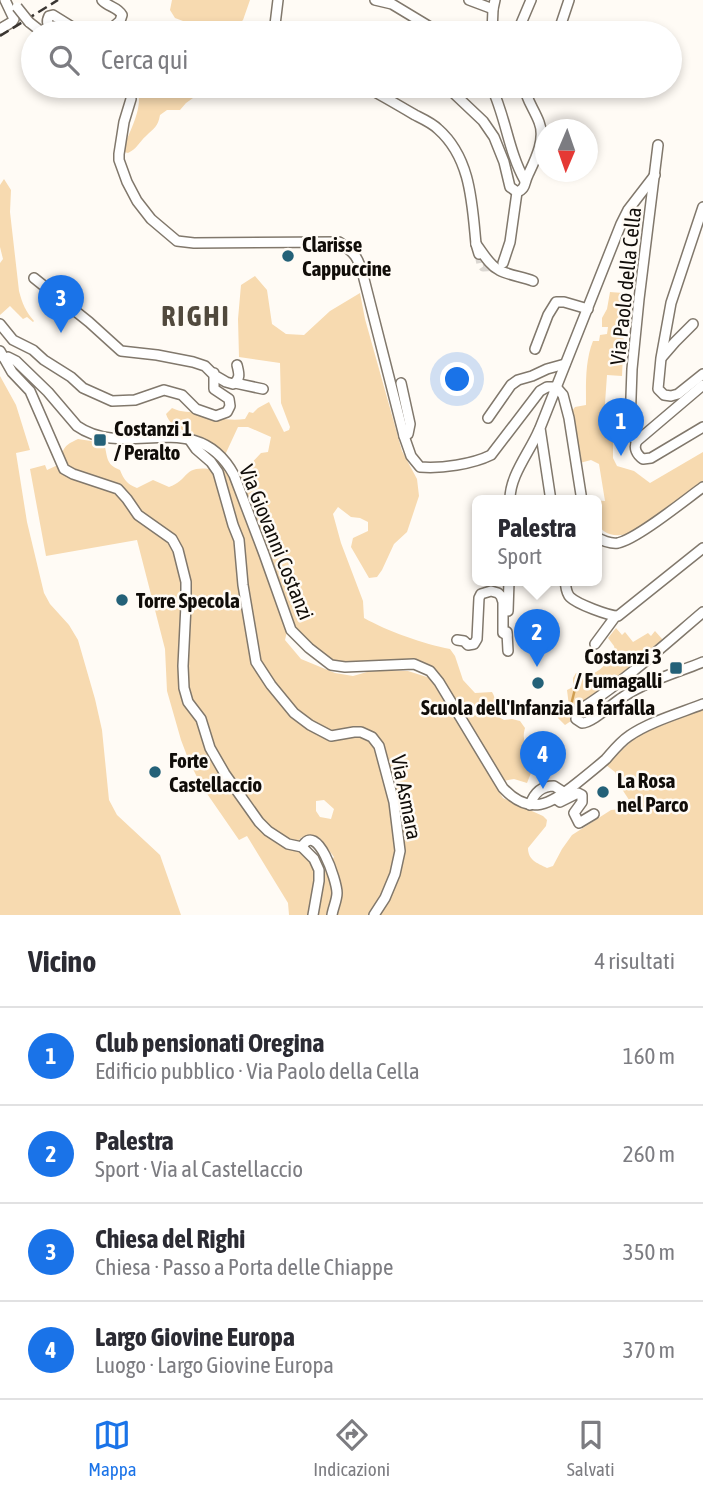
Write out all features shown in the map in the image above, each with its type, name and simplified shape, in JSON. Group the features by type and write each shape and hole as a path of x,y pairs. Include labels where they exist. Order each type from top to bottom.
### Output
{"street":[{"path":"0,29 14,19 5,0"},
{"path":"102,0 120,12 120,21"},
{"path":"275,21 278,0"},
{"path":"375,0 392,4 420,21"},
{"path":"469,0 494,4"},
{"path":"522,21 531,0"},
{"path":"562,21 569,0"},
{"path":"15,3 28,21"},
{"path":"47,21 49,16 53,15 63,21"},
{"path":"131,98 120,140 119,160 137,201 175,240 180,243 340,242 353,252 363,275 404,436 411,456 421,467 432,468 482,460 491,455 540,391 547,387 556,387 563,395 566,406 581,495"},
{"path":"385,98 437,128 452,144 467,176 479,254"},
{"path":"459,98 483,121 494,137 510,186 517,192 524,189 541,133 540,124 527,98"},
{"path":"496,98 515,163 525,181"},
{"name":"Via Paolo della Cella","path":"637,441 629,425 632,369 658,145"},
{"path":"510,495 514,478 540,428 621,224 628,210 655,175"},
{"path":"503,262 510,243 517,192"},
{"path":"703,207 671,303 657,389 671,397 703,374"},
{"path":"476,244 499,270 533,281"},
{"path":"34,278 121,351 193,362 205,366 226,382 263,389"},
{"path":"535,348 556,302 588,309"},
{"path":"0,324 13,340 33,350 83,388 112,401 135,400 161,390 182,396 204,413 224,414 229,410 230,401 214,389 214,374"},
{"path":"661,358 693,324"},
{"path":"2,354 12,372 30,391 64,468 73,474 118,489 142,519 172,538 186,582 183,666 188,702 201,719 210,748 225,774 260,822 268,831 288,844 302,847 314,859 319,870 313,915"},
{"name":"Via Giovanni Costanzi","path":"2,354 16,361 83,430 121,439 178,437 204,443 212,449 230,467 234,475 291,631 331,665 345,667 414,664 430,671 503,788 519,801 530,805"},
{"path":"193,362 207,361"},
{"path":"488,418 511,384 565,364"},
{"path":"235,383 239,376 237,365"},
{"path":"401,383 410,424 408,434 404,436"},
{"path":"703,385 637,441 635,448 643,459 651,458 703,427"},
{"path":"169,391 169,396 176,402"},
{"path":"540,428 550,495"},
{"name":"Via Asmara","path":"188,439 218,472 239,540 243,585 256,662 294,713 310,725 331,736 361,732 372,737 379,746 394,802 400,851 395,874 374,915"},
{"path":"602,540 612,543 629,539 703,487"},
{"path":"595,644 615,617 703,548"},
{"path":"509,586 509,651"},
{"path":"566,586 571,598 615,617"},
{"path":"457,640 468,645 474,644 477,639 478,598 486,592 498,593 502,599 503,633 507,635"},
{"path":"703,611 621,681 579,710 576,719 589,723 628,694 703,662"},
{"path":"565,793 554,786 544,788 533,797 530,805 545,804 565,793 628,737 703,704"},
{"path":"556,799 560,803 578,793 582,794 582,802 574,813 579,823 594,814"},
{"path":"302,847 307,841 321,846 332,871 337,894 332,915"}],"shaded area":[{"path":"172,0 250,0 242,21 183,21 175,18 170,10"},
{"path":"139,98 193,98 180,110 167,110 160,115 155,127 136,147 128,153 124,152"},
{"path":"4,179 11,190 10,212 19,291 33,322 27,317 23,319 10,306 0,315 0,263 3,259 0,247 0,185"},
{"path":"255,276 267,290 272,324 286,334 304,335 330,311 360,293 402,451 417,479 419,496 407,532 394,544 377,577 369,578 351,547 353,538 368,531 368,522 351,517 338,507 333,514 363,601 364,618 383,628 450,649 463,680 475,693 492,692 497,716 504,720 520,721 525,728 525,743 541,763 537,771 531,773 527,783 514,779 503,781 432,668 332,661 323,656 294,628 237,473 247,468 261,453 268,452 271,437 248,427 238,427 225,455 207,440 178,428 169,420 166,414 172,408 222,419 245,419 249,412 253,413 269,402 284,432 289,430 281,403 280,363 239,357 241,285"},
{"path":"610,292 623,293 622,308 625,308 622,376 607,375 603,432 613,434 613,458 617,466 634,471 650,483 703,452 703,482 633,532 622,535 610,534 602,529 602,501 605,501 599,464 591,460 580,463 572,411 575,407 586,405 589,356 593,341 599,341 600,335 607,334 608,327 602,327 602,318 607,309"},
{"path":"0,376 16,405 30,450 16,453 27,522 44,593 78,640 95,699 102,730 109,800 117,815 160,855 181,915 0,915"},
{"path":"78,439 104,443 109,463 120,470 128,483 137,488 153,480 169,487 194,470 209,469 200,445 227,466 272,584 287,631 285,640 301,659 335,673 353,676 374,670 408,671 430,678 503,798 547,820 546,826 528,848 528,852 531,858 547,868 553,866 572,835 611,810 621,809 631,803 615,772 606,765 638,735 703,709 703,915 316,915 325,868 334,857 319,837 302,837 299,840 300,845 315,875 315,892 309,915 289,915 288,903 247,836 239,840 201,785 189,761 167,691 165,649 137,540 46,556 30,469 45,465 47,470 60,464 64,448","holes":["324,800 334,809 331,819 320,817 316,811 316,801"]},
{"path":"616,628 622,635 625,632 633,642 648,633 651,636 655,631 663,640 603,690 574,708 570,714 571,721 565,725 558,718 558,710 569,706 567,690 573,687 573,678 576,673 594,673 616,654 608,638"}],"waterway":[{"path":"569,713 578,677"}],"tunnel":[{"path":"479,254 483,267 499,266"}],"railway":[{"path":"24,21 58,0"},
{"path":"0,36 21,23"}],"place":[{"name":"Clarisse Cappuccine","path":"288,256"},
{"name":"Chiesa del Righi","path":"61,333"},
{"name":"Costanzi 1 / Peralto","path":"100,440"},
{"name":"Club pensionati Oregina","path":"621,456"},
{"name":"Torre Specola","path":"122,600"},
{"name":"Palestra","path":"537,667"},
{"name":"Costanzi 3 / Fumagalli","path":"676,668"},
{"name":"Scuola dell'Infanzia La farfalla","path":"538,683"},
{"name":"Forte Castellaccio","path":"155,772"},
{"name":"Largo Giovine Europa","path":"543,789"},
{"name":"La Rosa nel Parco","path":"603,792"}],"district":[{"name":"RIGHI","path":"196,316"}]}
